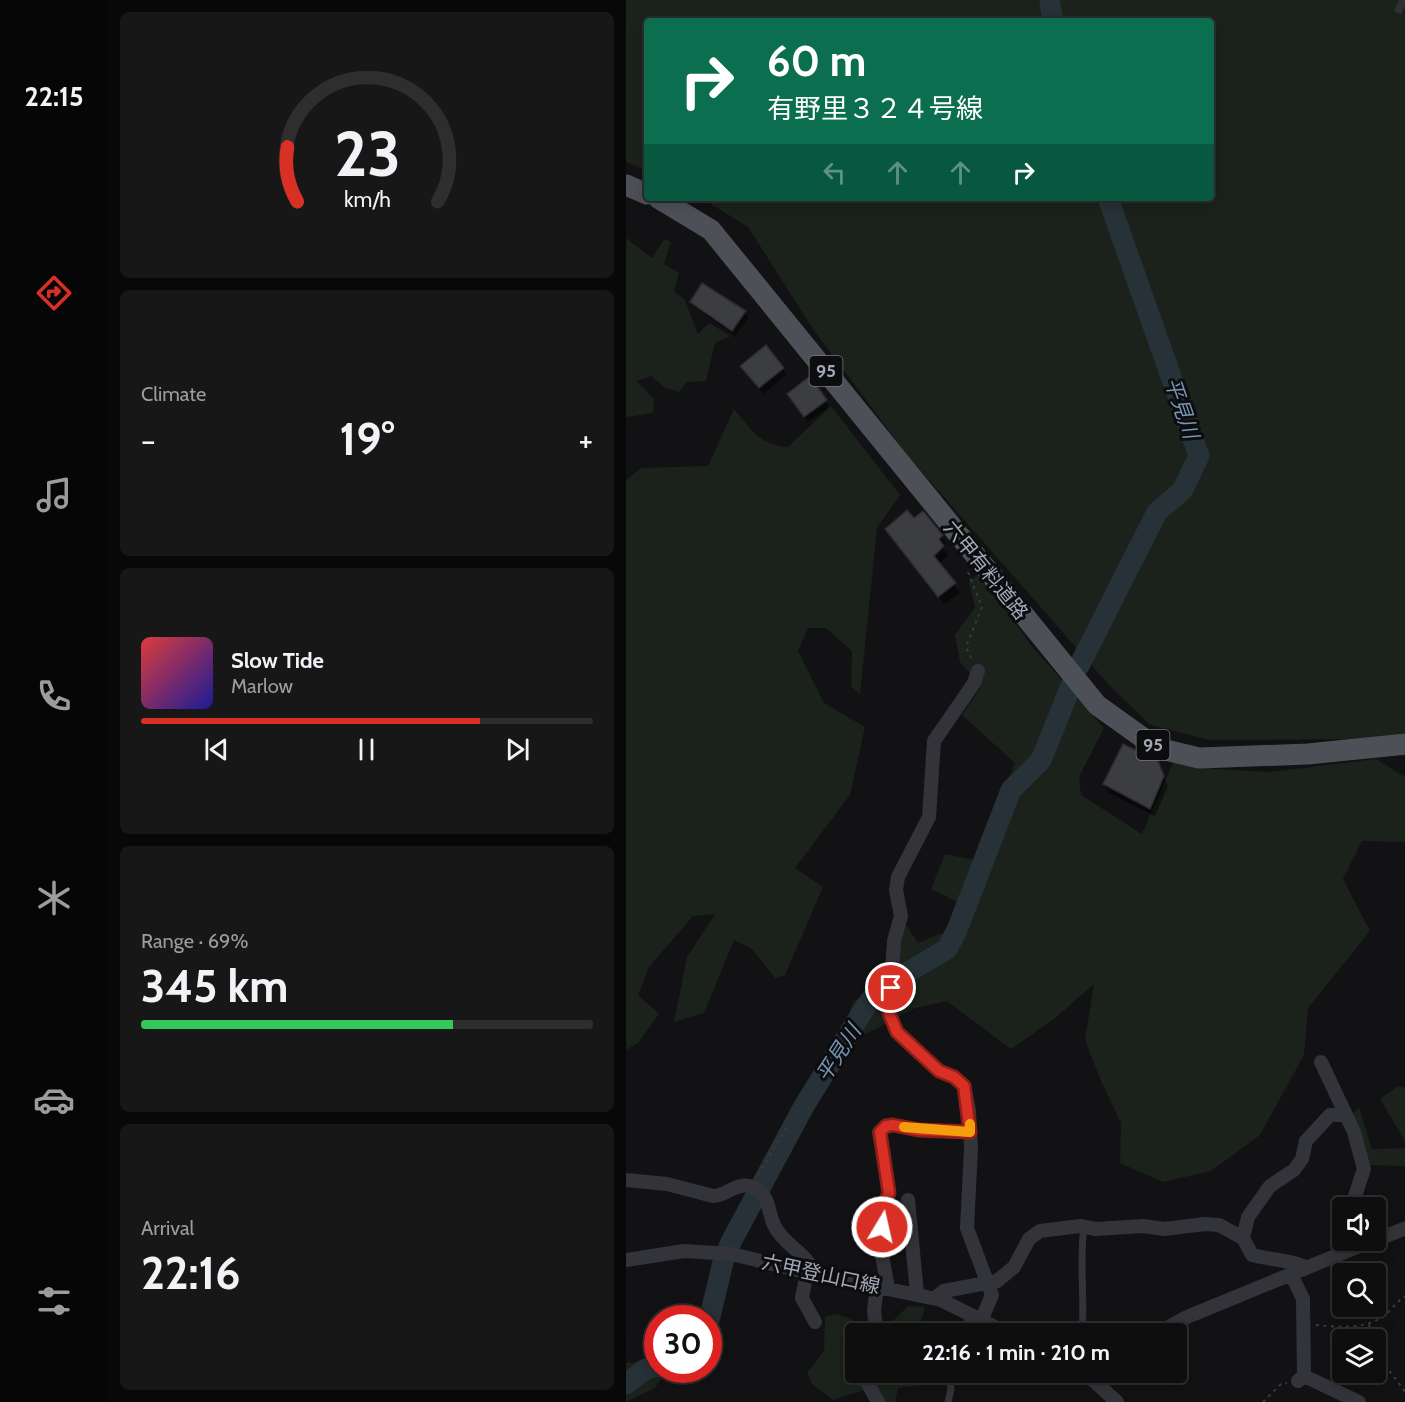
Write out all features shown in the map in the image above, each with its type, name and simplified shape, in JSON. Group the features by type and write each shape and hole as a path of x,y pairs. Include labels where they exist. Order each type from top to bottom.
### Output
{"main road":[{"path":"626,185 644,193"},
{"name":"六甲有料道路","path":"663,201 711,230 1097,705 1157,748 1199,758 1308,754 1406,744"}],"street":[{"path":"976,1318 992,1294 967,1228 970,1132 964,1086 954,1077 939,1071 897,1032 889,1013 894,941 901,916 896,890 898,877 929,817 934,741 974,684 977,671"},
{"path":"1321,1062 1344,1115 1355,1132 1364,1169 1355,1197"},
{"path":"1243,1238 1248,1217 1271,1186 1294,1170 1302,1159 1306,1141 1330,1115 1344,1115"},
{"path":"876,1323 874,1311 883,1287 881,1250 884,1204 889,1193 880,1132 886,1126 893,1125 919,1130 970,1132"},
{"path":"626,1180 667,1184 713,1196 720,1196 731,1188 754,1189 770,1206 774,1226 787,1244 812,1266 802,1298 815,1322"},
{"path":"908,1200 917,1293"},
{"path":"935,1298 944,1291 988,1284 1014,1267 1029,1239 1040,1231 1084,1226 1096,1229 1143,1226 1164,1229 1212,1224 1230,1229 1243,1238 1252,1255 1275,1262 1300,1263 1306,1268"},
{"path":"1386,1236 1406,1228"},
{"path":"896,1234 911,1232"},
{"name":"六甲登山口線","path":"626,1260 684,1251 725,1253 810,1273 917,1293 935,1298 986,1323"},
{"path":"1181,1323 1344,1252"},
{"path":"1291,1274 1303,1299 1301,1378 1359,1402"},
{"path":"867,1383 873,1400"},
{"path":"1096,1383 1117,1402"}],"lane":[{"path":"1083,1323 1085,1302 1080,1248 1084,1226"},
{"path":"971,1323 976,1318"},
{"path":"948,1402 950,1383"}],"path":[{"path":"977,671 966,647 982,607 967,573 980,562"},
{"path":"754,1189 786,1128"},
{"path":"1304,1325 1340,1327 1369,1324 1406,1296"},
{"path":"1369,1324 1370,1329"},
{"path":"1386,1366 1406,1393"},
{"path":"1263,1402 1281,1384 1301,1378"}],"shaded area":[{"path":"626,0 1405,0 1405,736 1379,739 1210,740 1150,725 1110,686 907,455 813,329 748,227 706,201 1214,201 1214,18 644,18 644,170 626,162"},
{"path":"626,238 652,258 664,239 671,242 664,264 679,273 674,291 685,300 698,334 709,323 731,336 715,343 706,381 687,382 679,392 665,388 651,376 637,381 654,399 653,413 626,417"},
{"path":"831,406 900,495 877,528 860,694 851,686 852,651 826,628 808,628 798,651 824,703 865,727 850,795 795,868 823,887 785,975 775,978 751,948 734,940 704,1013 674,1022 687,957 715,914 693,916 649,967 638,995 659,1014 638,1043 626,1050 626,480 641,468 708,466 734,409 757,435 770,443 788,447"},
{"path":"979,573 1031,645 1104,728 1079,777 1081,795 1142,834 1174,761 1213,769 1270,772 1376,759 1405,777 1405,842 1362,841 1343,879 1370,931 1308,1008 1304,1055 1260,1135 1211,1171 1163,1182 1120,1163 1121,1123 1085,1040 1094,984 1054,1019 1011,1049 947,1001 915,1008 866,1034 845,1025 853,1002 894,977 903,920 918,943 947,931 959,903 931,889 945,854 975,860 1015,763 962,715 981,687 960,662 955,635 975,607 969,582"},
{"path":"1398,1086 1405,1088 1405,1141 1380,1099"},
{"path":"1359,1108 1372,1149 1405,1148 1405,1166 1365,1165 1353,1113"},
{"path":"908,1306 925,1307 920,1323 891,1323"},
{"path":"838,1314 855,1321 855,1323 845,1323 845,1383 864,1383 864,1390 833,1400 812,1384 807,1373 824,1351 825,1317"},
{"path":"644,1361 644,1383 658,1383 655,1388 626,1402 626,1363"},
{"path":"873,1383 921,1383 921,1385 898,1388 895,1402 879,1402"}],"building":[{"path":"702,283 746,311 732,331 690,302"},
{"path":"766,345 784,368 759,388 740,366"},
{"path":"810,376 827,400 804,417 787,394"},
{"path":"907,510 914,518 923,511 943,535 939,539 944,546 934,556 956,583 938,597 885,529"},
{"path":"1123,744 1158,761 1164,776 1150,809 1103,784"}],"waterway":[{"name":"平見川","path":"1050,4 1052,18"},
{"name":"平見川","path":"1079,666 1157,512 1182,491 1199,456 1109,201"},
{"name":"平見川","path":"713,1305 723,1262 731,1242 804,1106 866,1006 879,989 947,949 957,930 1011,790 1041,760 1071,686"},
{"name":"平見川","path":"626,1384 644,1370"}],"tunnel":[{"path":"1399,0 1406,3"}],"slow traffic":[{"path":"904,1127 919,1130 970,1132 970,1124"}],"route":[{"path":"882,1227 884,1204 889,1193 880,1132 886,1126 893,1125 919,1130 970,1132 969,1110 964,1086 954,1077 939,1071 897,1032 889,1013 891,988"}]}
